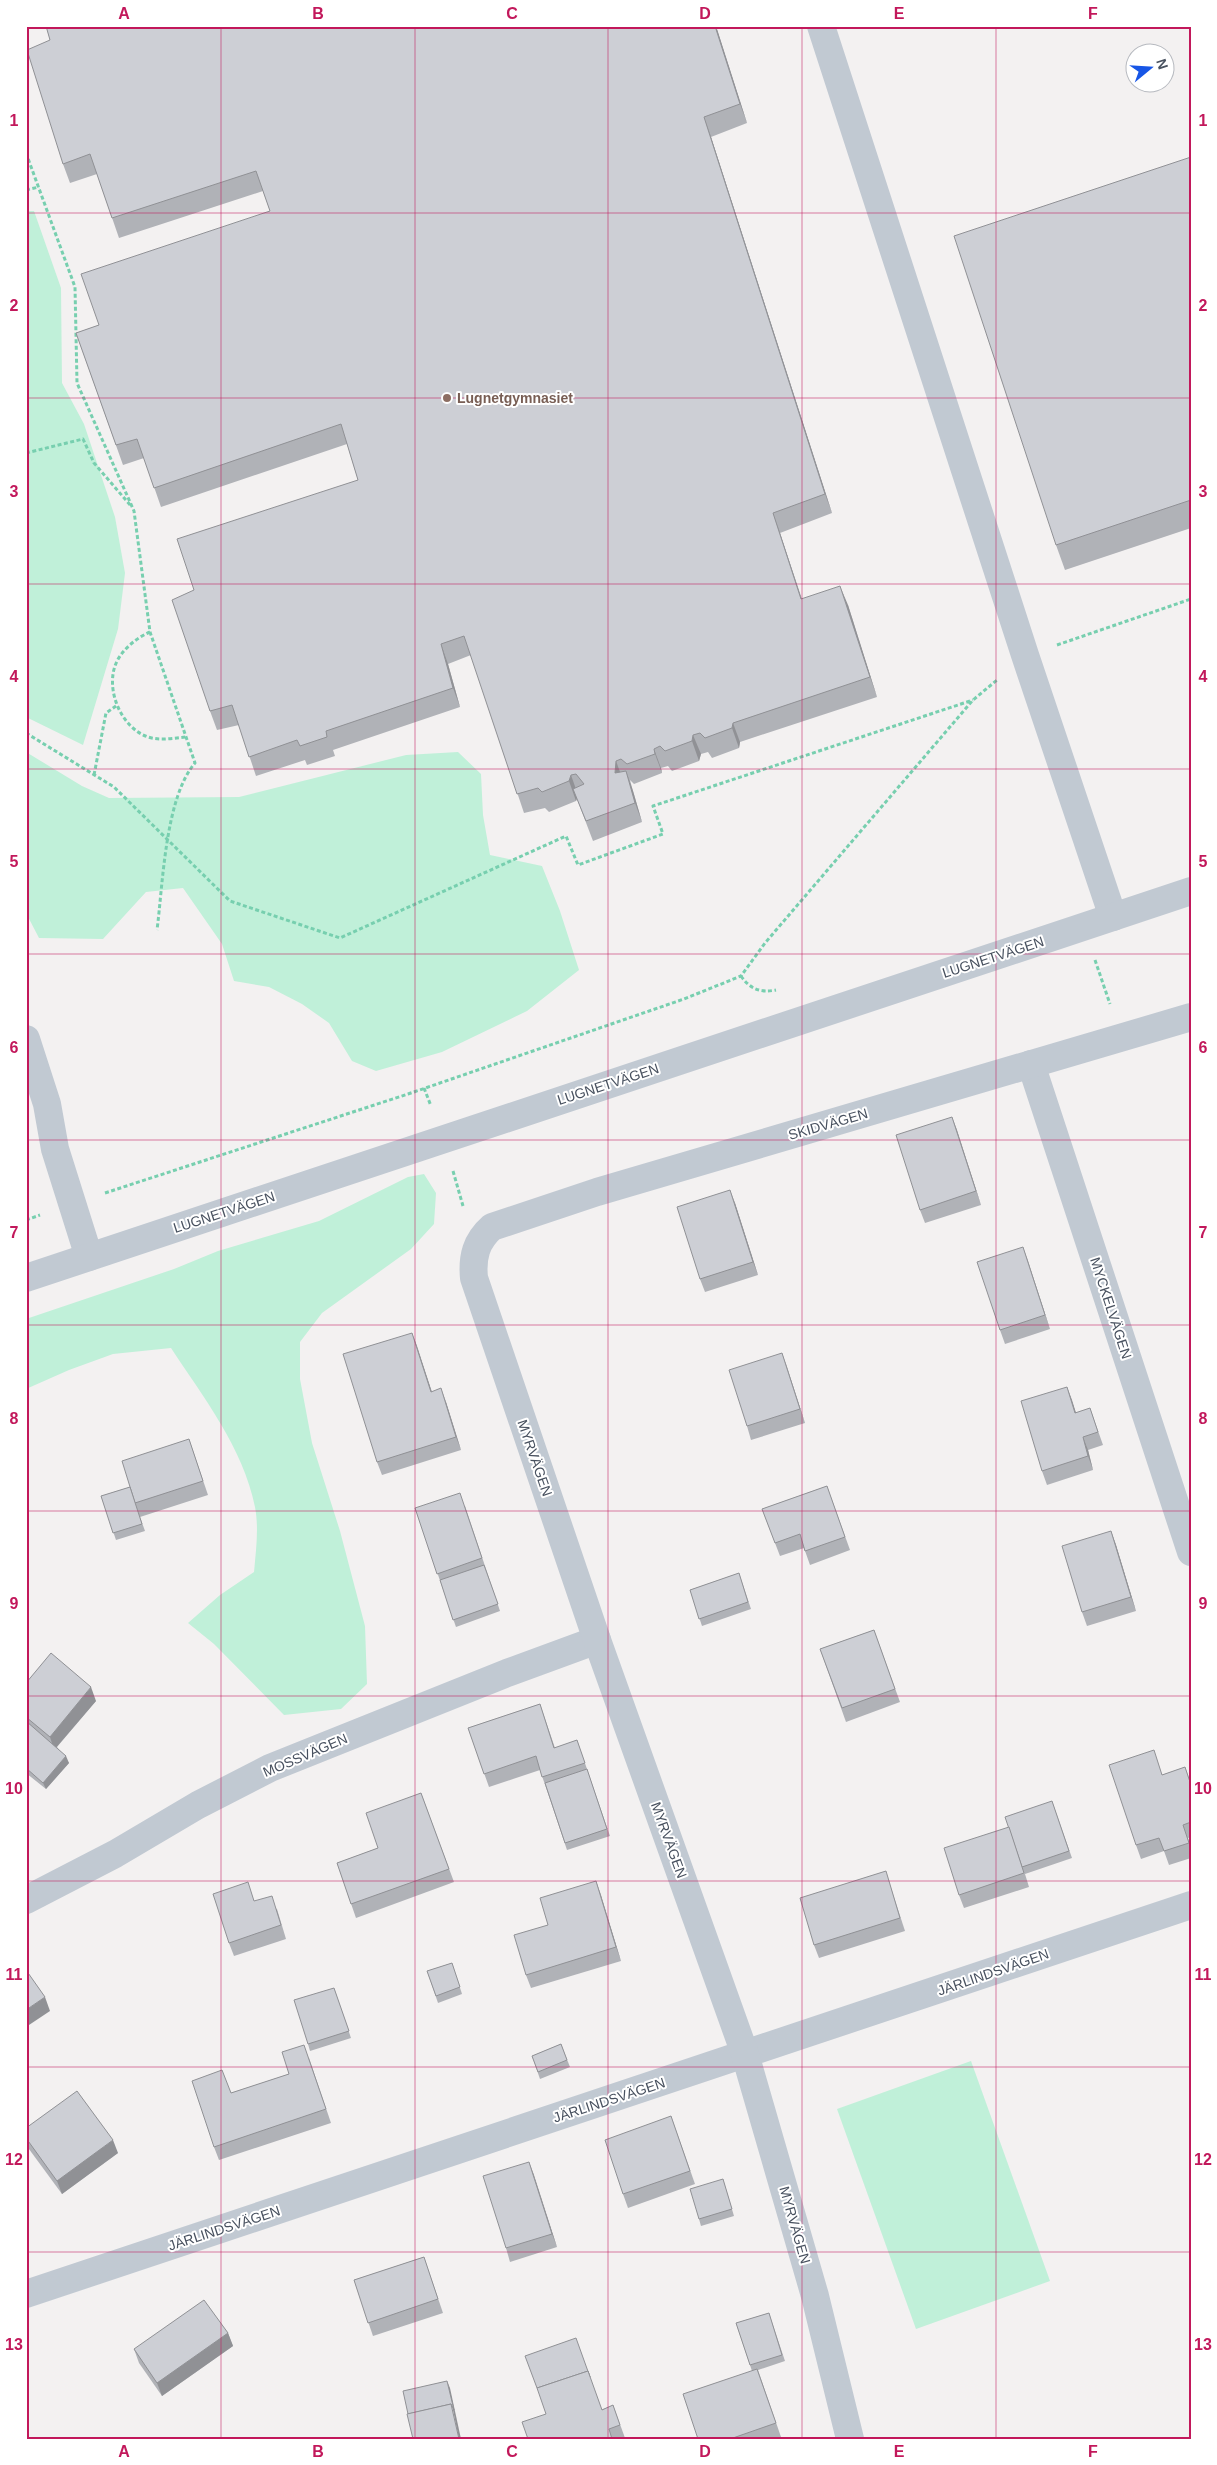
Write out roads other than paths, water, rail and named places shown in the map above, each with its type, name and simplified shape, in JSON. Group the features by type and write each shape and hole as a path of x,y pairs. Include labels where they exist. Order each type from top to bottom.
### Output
{"street":[{"path":"820,26 1025,655 1113,917"},
{"name":"LUGNETVÄGEN","path":"26,1278 1191,891"},
{"name":"SKIDVÄGEN","path":"476,1247 482,1236 492,1227 597,1192 1191,1017"},
{"path":"26,1039 47,1104 55,1149 89,1257"},
{"name":"MYCKELVÄGEN","path":"1031,1064 1191,1552"},
{"name":"MYRVÄGEN","path":"476,1247 472,1264 474,1278 597,1640 745,2054 815,2296 850,2439"},
{"name":"MOSSVÄGEN","path":"26,1900 115,1854 198,1805 270,1768 507,1673 597,1640"},
{"name":"JÄRLINDSVÄGEN","path":"26,2294 1191,1905"}],"place":[{"name":"Lugnetgymnasiet","path":"447,398"}]}
